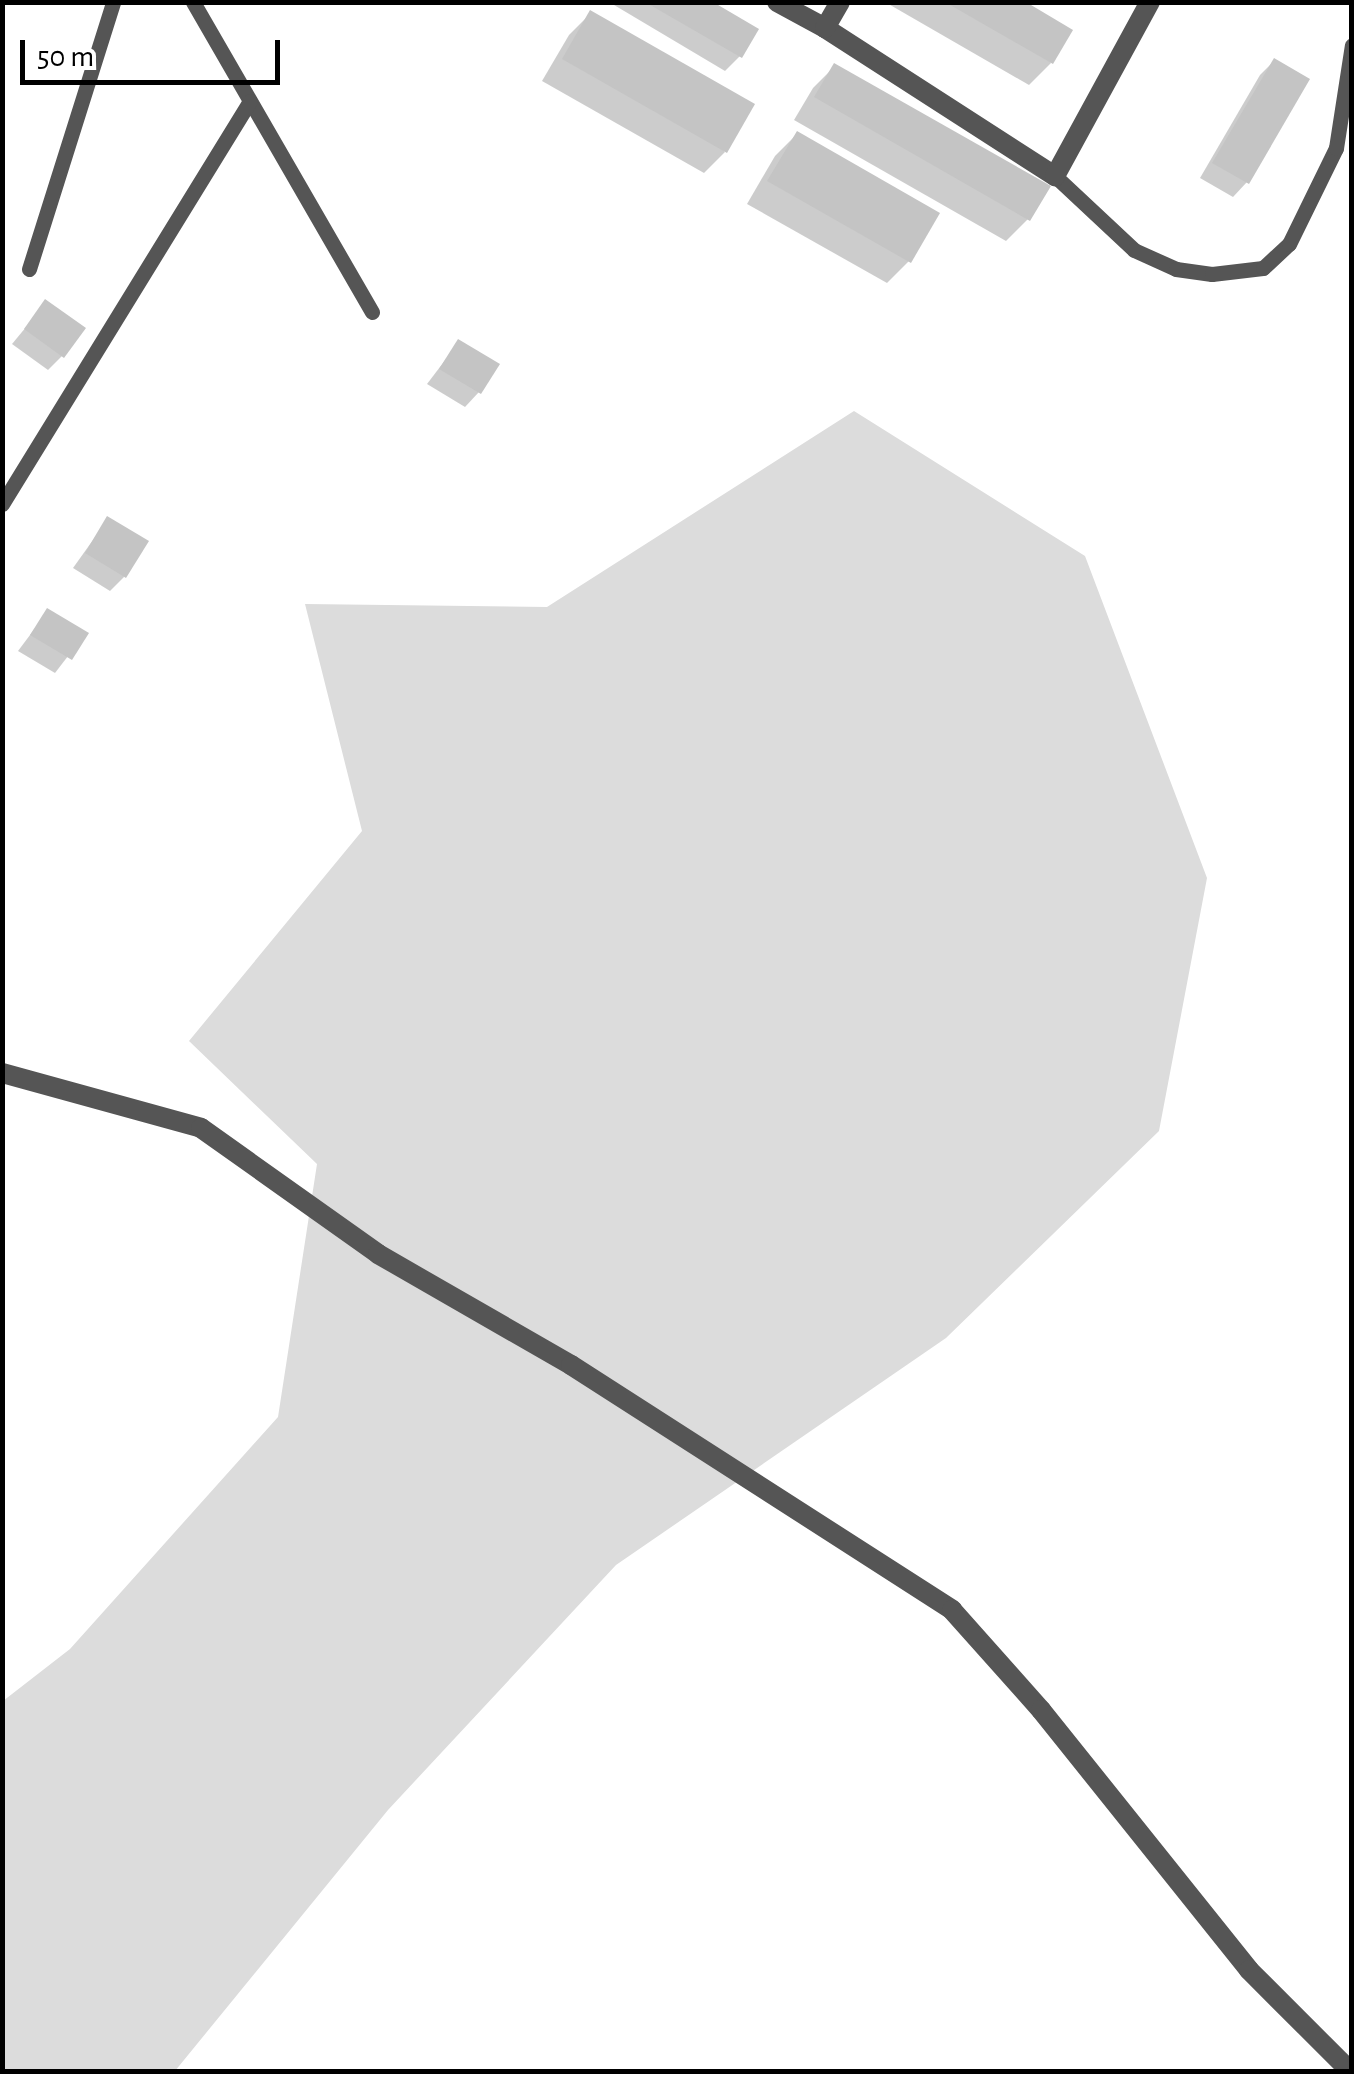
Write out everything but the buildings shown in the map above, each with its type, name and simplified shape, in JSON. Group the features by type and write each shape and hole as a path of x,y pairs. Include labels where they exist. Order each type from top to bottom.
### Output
{"street":[{"path":"777,2 825,28 1055,176 1150,2"},
{"path":"825,28 840,2"},
{"path":"2,1073 201,1128 378,1254 571,1365 952,1610 1042,1710 1249,1970 1352,2072"}],"lane":[{"path":"29,269 113,2"},
{"path":"193,2 372,312"},
{"path":"1055,176 1134,250 1176,269 1212,274 1263,268 1289,244 1336,148 1352,46"},
{"path":"2,504 250,102"}],"shaded area":[{"path":"854,411 1085,556 1207,878 1159,1131 946,1338 616,1565 388,1810 175,2071 3,2072 3,1701 70,1649 278,1417 317,1164 189,1041 362,831 305,604 547,607"}]}
